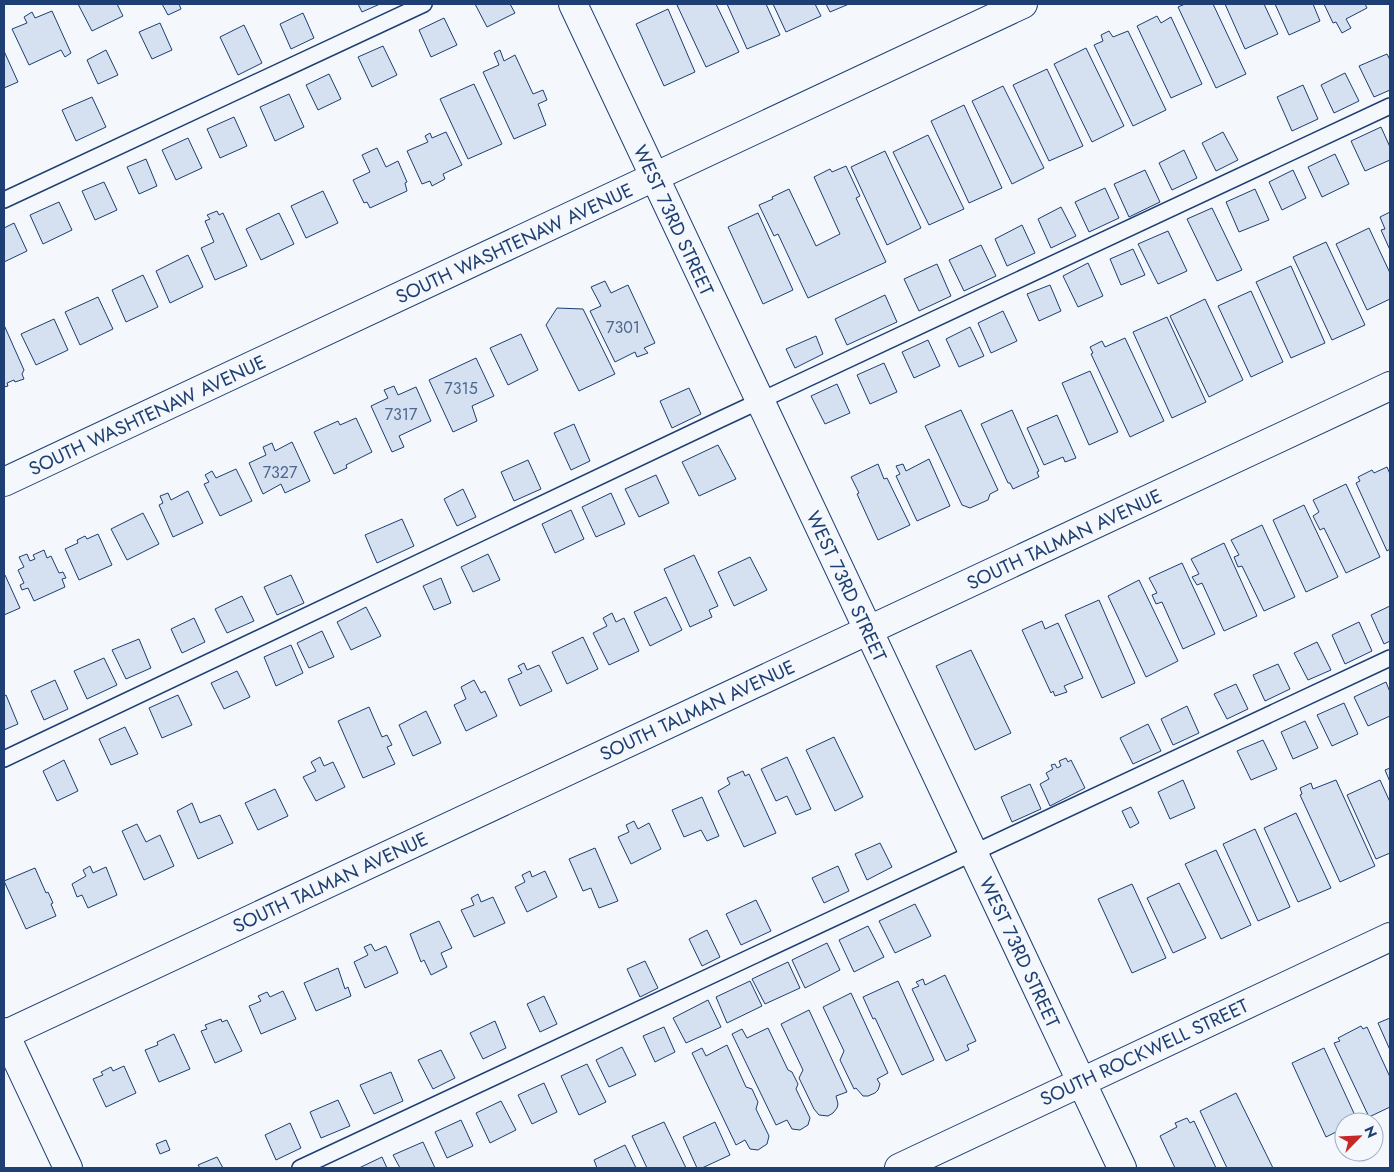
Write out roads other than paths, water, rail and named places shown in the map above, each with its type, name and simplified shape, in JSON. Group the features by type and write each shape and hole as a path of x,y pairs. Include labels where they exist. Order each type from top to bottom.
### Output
{"street":[{"name":"WEST 73RD STREET","path":"573,4 1122,1168"},
{"name":"SOUTH WASHTENAW AVENUE","path":"4,482 1023,4"},
{"name":"SOUTH TALMAN AVENUE","path":"4,1034 1390,386"},
{"name":"SOUTH ROCKWELL STREET","path":"899,1168 1390,937"},
{"path":"4,1034 68,1168"}],"lane":[{"path":"4,200 424,4"},
{"path":"4,759 760,401 1390,106"},
{"path":"300,1168 1390,658"}]}
